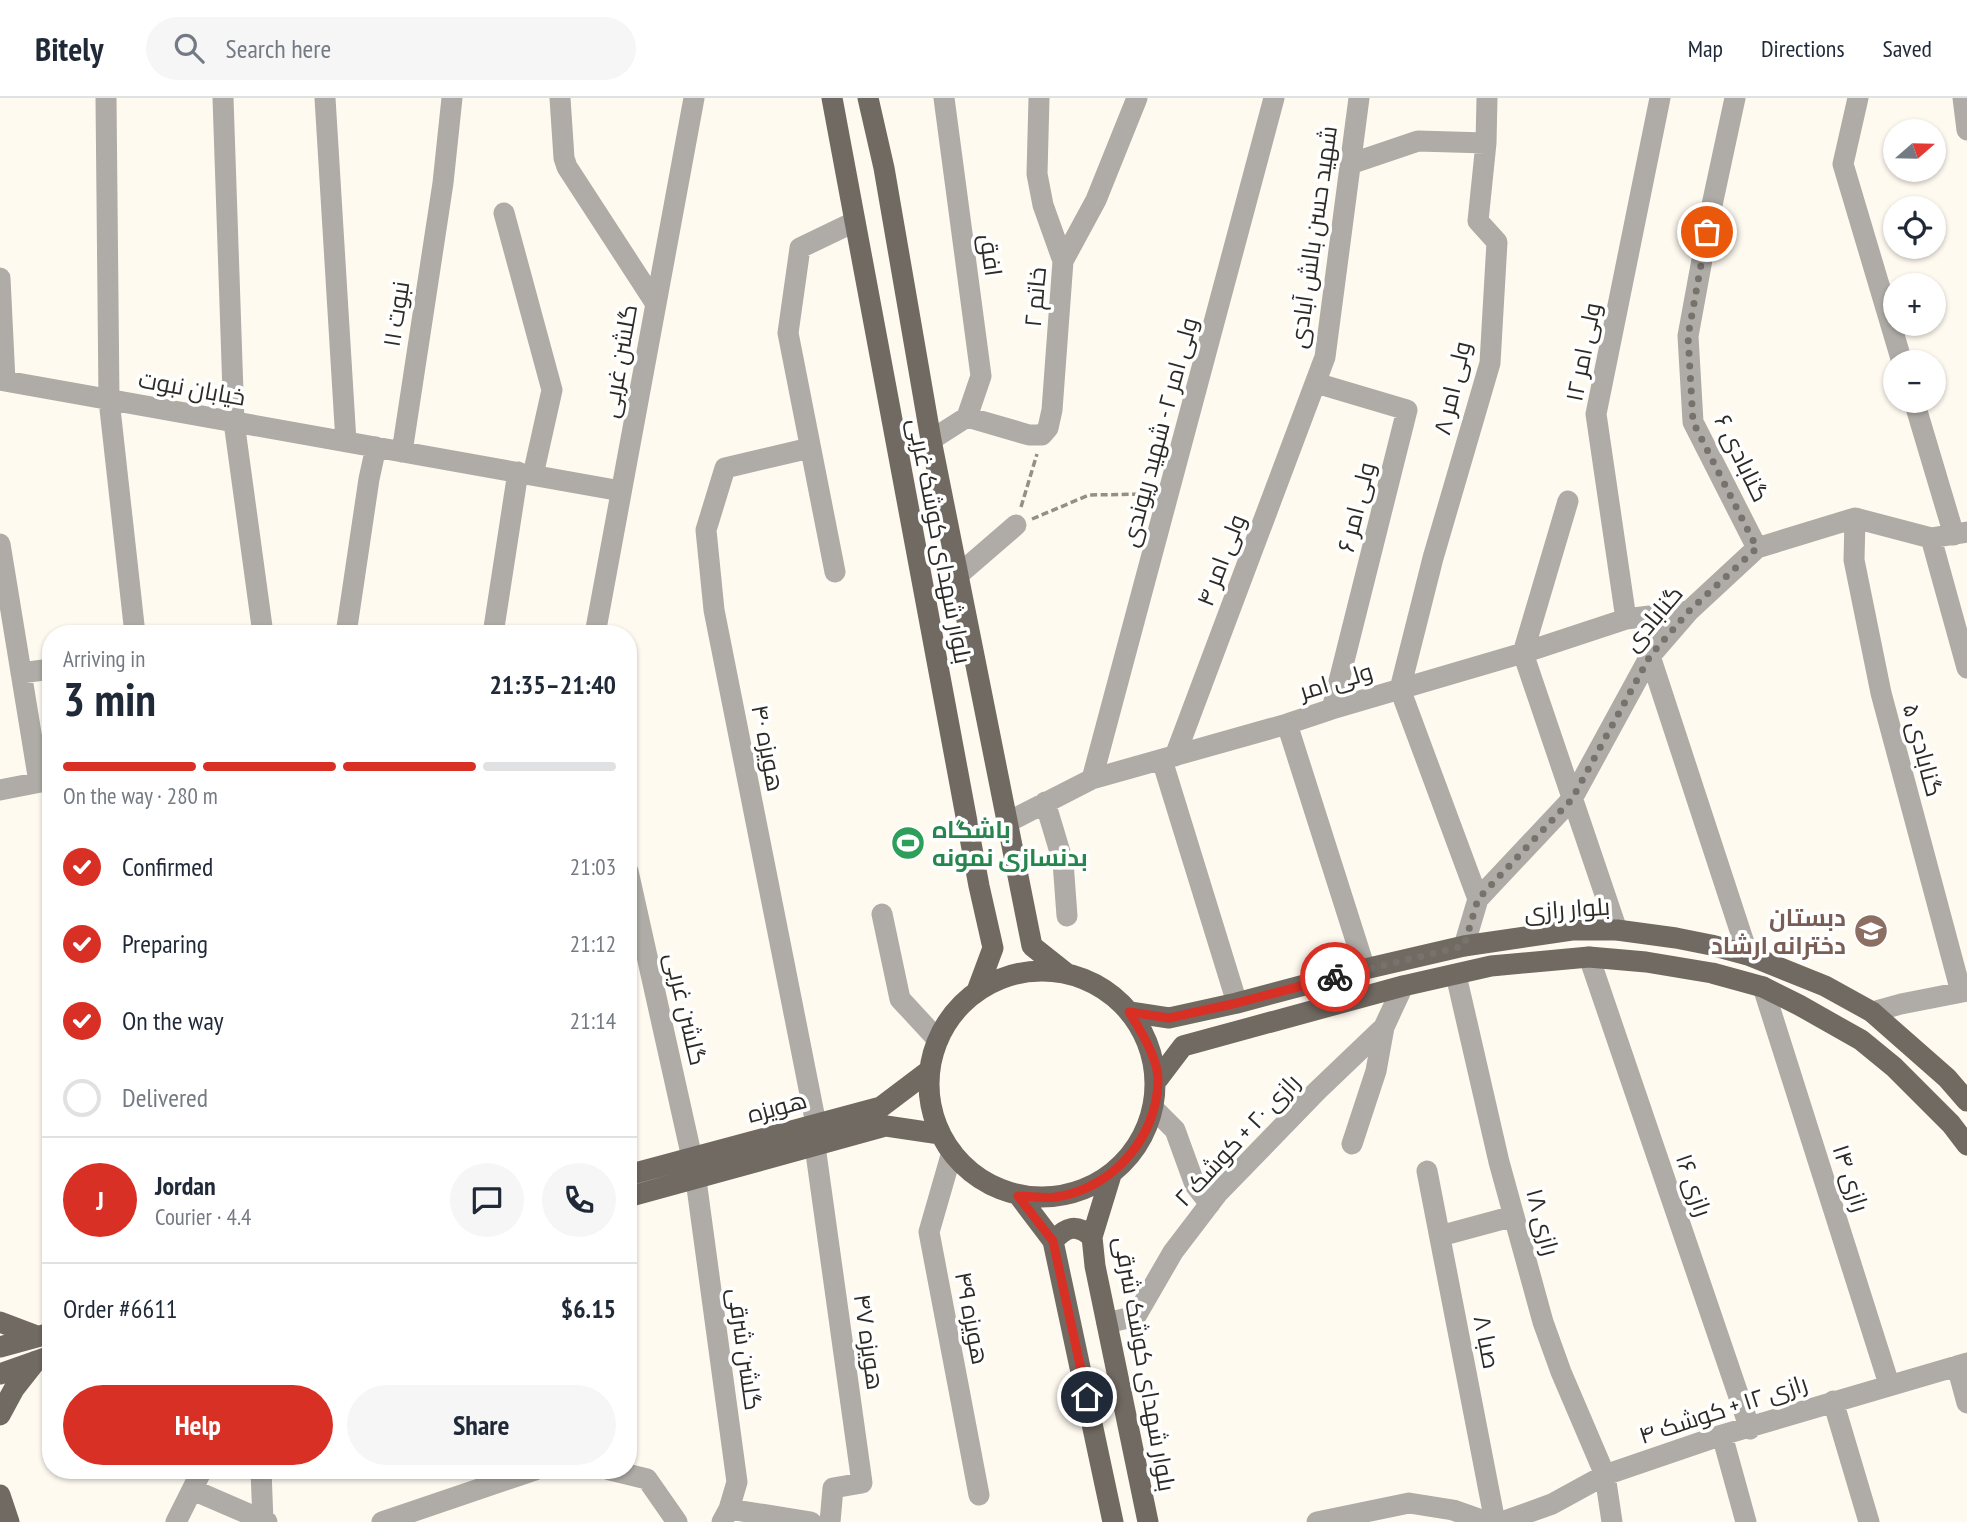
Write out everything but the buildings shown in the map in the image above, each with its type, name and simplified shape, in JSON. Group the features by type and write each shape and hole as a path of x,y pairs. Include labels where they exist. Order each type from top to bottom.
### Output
{"main road":[{"name":"بلوار شهدای کوشک غربی","path":"832,98 992,948 977,991"},
{"name":"بلوار شهدای کوشک غربی","path":"868,98 884,168 957,576 1032,946 1066,973"},
{"path":"846,178 884,168"},
{"name":"بلوار رازی","path":"1129,1012 1169,1018 1237,1003 1365,968 1464,946 1572,930 1617,930 1676,937 1748,955 1825,986 1872,1013 1947,1078 1967,1101"},
{"name":"بلوار رازی","path":"1158,1079 1183,1046 1404,986 1492,966 1589,957 1646,962 1712,973 1763,988 1861,1040 1894,1067 1951,1124 1967,1145"},
{"path":"1020,973 1066,973 1101,987 1116,998 1146,1038 1158,1079 1153,1108 1138,1146 1111,1175 1084,1190 1055,1197 1018,1196 997,1188 972,1173 946,1143 930,1097 930,1070 938,1040 954,1013 977,991 1020,973"},
{"name":"هویزه","path":"637,1173 881,1107 930,1070"},
{"name":"هویزه","path":"637,1195 886,1126 946,1143"},
{"name":"بلوار شهدای کوشک شرقی","path":"1111,1175 1092,1237 1095,1266 1148,1522"},
{"path":"1018,1196 1053,1241 1113,1522"},
{"path":"1053,1241 1071,1228 1083,1229 1092,1237"},
{"path":"0,1322 42,1334"},
{"path":"0,1347 42,1336"},
{"path":"0,1374 42,1358"},
{"path":"0,1415 14,1389 42,1359"},
{"path":"0,1495 9,1522"}],"street":[{"path":"106,98 109,400 134,625"},
{"path":"223,98 234,422 262,625"},
{"path":"325,98 346,442"},
{"name":"نبوت ۱۱","path":"402,452 443,183 452,98"},
{"path":"561,98 564,158 567,167 656,304"},
{"name":"گلشن غربی","path":"597,625 694,98"},
{"name":"افق","path":"944,98 981,376 967,416"},
{"path":"1039,98 1037,174 1042,205 1063,261"},
{"name":"خاتم ۲","path":"1042,435 1048,428 1052,410 1063,261 1096,200 1137,98"},
{"name":"ولی امر ۲ - شهید ریوندی","path":"1092,779 1274,98"},
{"name":"شهید حسن بالش آبادی","path":"1316,383 1325,358 1359,98"},
{"name":"ولی امر ۸","path":"1400,689 1433,558 1490,363 1497,242 1478,221 1486,143 1487,98"},
{"name":"ولی امر ۱۲","path":"1626,619 1596,414 1660,98"},
{"name":"گنابادی ۶","path":"1735,98 1688,336 1693,422 1757,548"},
{"path":"1858,98 1843,164 1898,350"},
{"path":"1960,99 1967,130"},
{"path":"1350,164 1418,141 1486,143"},
{"path":"496,625 525,473 552,390 504,213"},
{"path":"835,572 788,333 800,248 854,222"},
{"path":"0,278 2,381"},
{"name":"خیابان نبوت","path":"2,381 621,491"},
{"name":"ولی امر ۶","path":"1316,383 1407,410 1332,709"},
{"name":"ولی امر ۴","path":"1169,758 1316,383"},
{"path":"1855,517 1931,538 1961,533 1918,413"},
{"path":"931,440 967,416 1029,435 1042,435"},
{"path":"347,625 376,447"},
{"name":"هویزه ۴۰","path":"810,448 724,468 706,530 715,610 816,1124"},
{"path":"1568,501 1523,653 1617,930"},
{"name":"گنابادی","path":"1464,946 1478,899 1572,799 1650,656 1689,611 1757,548 1855,517"},
{"name":"گنابادی ۵","path":"1855,517 1854,560 1881,692 1964,992"},
{"path":"957,576 1016,525"},
{"path":"1931,538 1967,668"},
{"path":"0,544 21,673 42,768"},
{"name":"ولی امر","path":"1006,823 1092,779 1287,724 1626,619 1689,611"},
{"path":"1650,656 1748,955"},
{"path":"21,673 42,670"},
{"path":"1400,689 1478,899"},
{"path":"1287,724 1365,968"},
{"path":"1169,758 1205,898 1237,1003"},
{"path":"0,790 42,782"},
{"path":"1045,802 1063,862 1067,916"},
{"name":"گلشن غربی","path":"637,911 692,1158"},
{"path":"882,914 900,999 938,1040"},
{"name":"رازی ۱۶","path":"1589,957 1750,1429"},
{"name":"رازی ۱۸","path":"1456,975 1514,1216 1543,1322 1561,1373 1605,1475 1612,1522"},
{"name":"رازی ۲۰ + کوشک ۲","path":"1107,1323 1136,1315 1173,1252 1210,1204 1317,1091 1384,1027 1404,986"},
{"name":"رازی ۱۴","path":"1763,988 1889,1384"},
{"path":"1872,1013 1901,1004 1964,992"},
{"path":"1352,1144 1376,1071 1384,1027"},
{"path":"1153,1108 1175,1130 1195,1185 1210,1204"},
{"name":"هویزه ۴۹","path":"946,1143 929,1232 979,1496"},
{"name":"هویزه ۴۷","path":"815,1146 862,1483 833,1488 830,1522"},
{"name":"صبا ۸","path":"1427,1171 1494,1522"},
{"name":"گلشن شرقی","path":"696,1180 737,1482 725,1516"},
{"path":"1440,1236 1514,1216"},
{"path":"1962,1364 1967,1403"},
{"name":"رازی ۱۲ + کوشک ۴","path":"1502,1522 1552,1504 1605,1475 1833,1401 1962,1364"},
{"path":"1833,1401 1869,1522"},
{"path":"1722,1436 1746,1522"},
{"path":"637,1477 647,1479 677,1522"},
{"path":"176,1522 198,1479"},
{"path":"193,1490 265,1522 262,1479"},
{"path":"382,1522 509,1479"},
{"path":"1317,1522 1409,1503 1453,1510 1487,1522"},
{"path":"725,1516 811,1522"}],"path":[{"path":"1016,525 1042,435"},
{"path":"1016,525 1089,495 1169,494"}],"way so far":[{"path":"1335,977 1464,946 1478,899 1572,799 1650,656 1689,611 1757,548 1693,422 1688,336 1707,232"}],"place":[{"name":"باشگاه بدنسازی نمونه","path":"908,843"},
{"name":"دبستان دخترانه ارشاد","path":"1871,931"}],"route":[{"path":"1087,1397 1053,1241 1018,1196 1055,1197 1084,1190 1111,1175 1138,1146 1153,1108 1158,1079 1146,1038 1129,1012 1169,1018 1335,977"}]}
